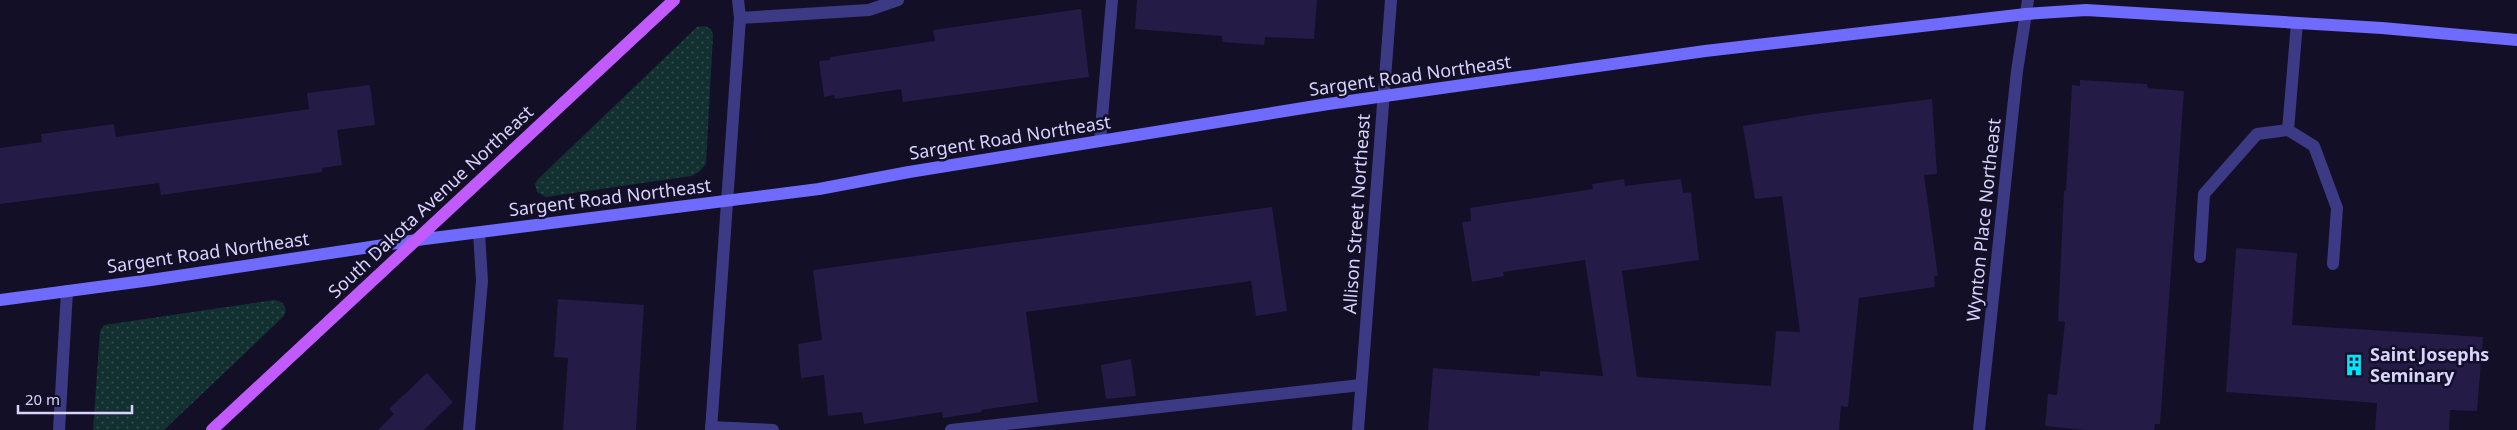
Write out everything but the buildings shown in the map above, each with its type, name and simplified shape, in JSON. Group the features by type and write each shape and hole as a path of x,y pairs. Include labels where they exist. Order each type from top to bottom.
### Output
{"main road":[{"name":"South Dakota Avenue Northeast","path":"212,430 674,0"},
{"name":"Sargent Road Northeast","path":"0,300 417,240 819,189 1100,141 1384,97 1705,51 2026,14 2086,10 2297,23 2517,40"}],"street":[{"path":"738,0 740,18 711,429 773,430"},
{"path":"740,18 869,10 898,0"},
{"path":"1100,141 1112,0"},
{"name":"Allison Street Northeast","path":"1358,430 1391,0"},
{"name":"Wynton Place Northeast","path":"1979,430 2017,71 2028,0"},
{"path":"2288,130 2297,23"},
{"path":"2200,257 2204,194 2257,134 2288,130 2314,146 2337,208 2333,264"},
{"path":"469,430 482,281 479,232"},
{"path":"59,430 67,290"},
{"path":"951,430 1033,426 1362,384"}],"green space":[{"path":"705,26 711,29 713,35 706,164 699,172 691,176 546,197 537,192 535,184 538,179 697,27"},
{"path":"274,300 283,304 286,311 283,317 164,430 93,430 100,331 104,325"}],"place":[{"name":"Saint Josephs Seminary","path":"2354,365"}]}
